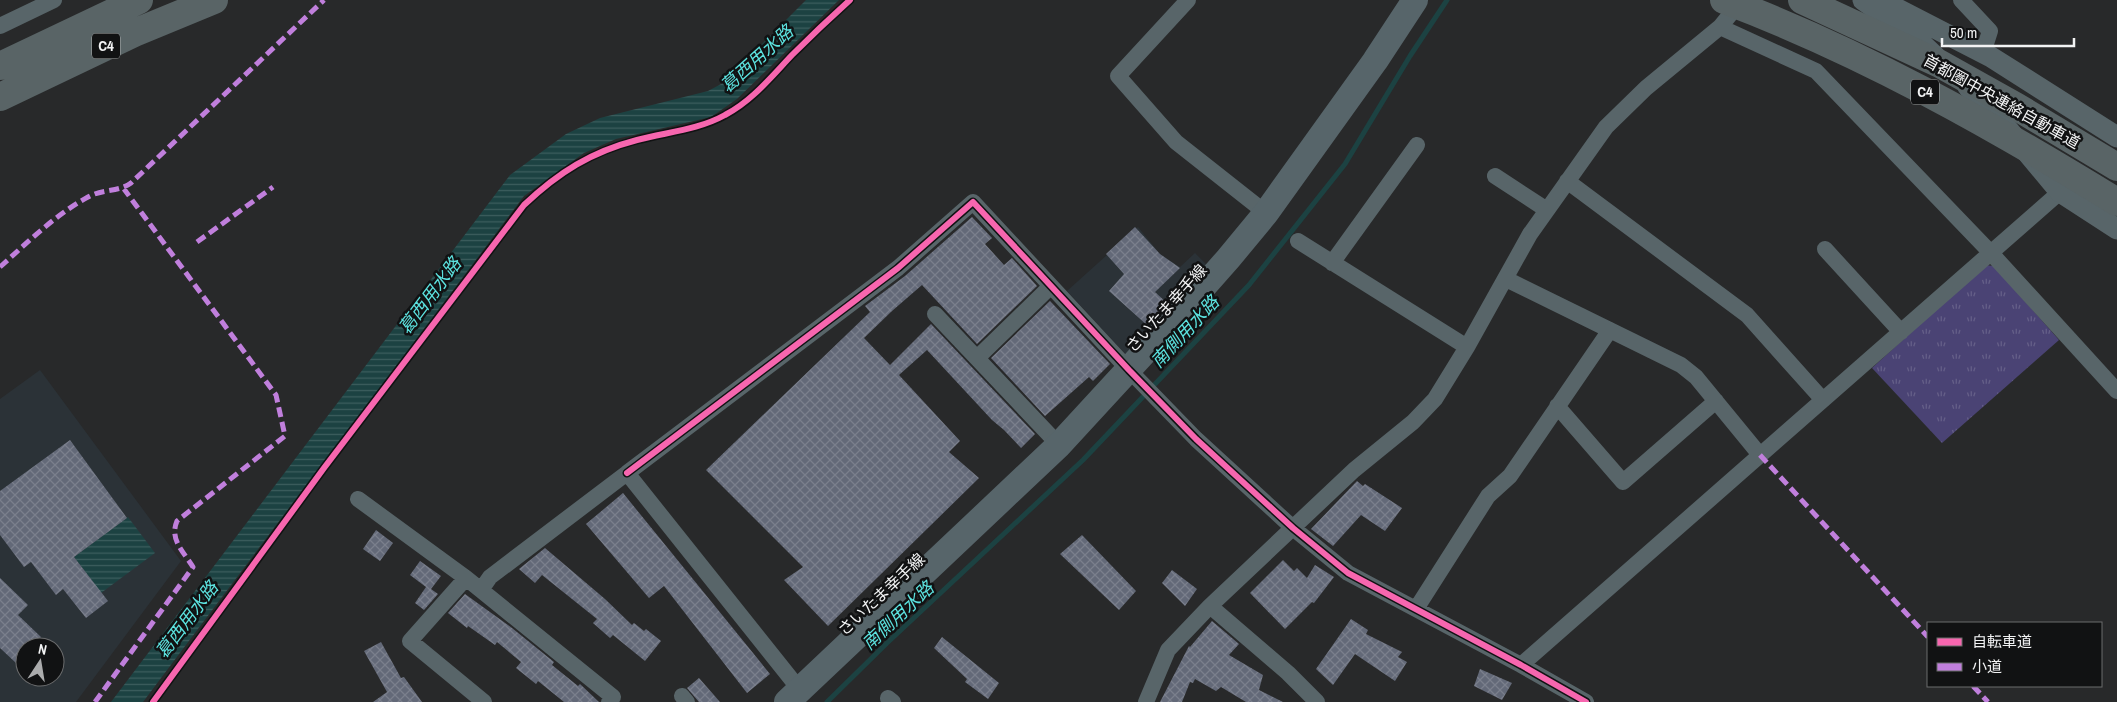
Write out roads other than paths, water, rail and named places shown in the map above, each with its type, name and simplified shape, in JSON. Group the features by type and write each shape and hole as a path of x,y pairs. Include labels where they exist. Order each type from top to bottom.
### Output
{"highway":[{"name":"C4","path":"0,66 139,0"},
{"name":"C4","path":"0,96 134,33 214,0"},
{"name":"首都圏中央連絡自動車道","path":"1724,0 1797,30 1876,66 1952,105 2049,160 2117,202"},
{"name":"首都圏中央連絡自動車道","path":"1802,0 1940,64 2017,107 2117,167"}],"main road":[{"name":"さいたま幸手線","path":"794,696 1059,444 1129,370 1228,259 1266,213 1375,61 1415,0"}],"street":[{"path":"0,26 54,0"},
{"path":"1188,0 1118,76 1176,142 1266,213"},
{"path":"1146,702 1168,650 1210,606 1354,470 1413,422 1435,399 1467,348 1530,234 1606,127 1646,88 1720,26 1742,0"},
{"path":"1862,0 1916,38 1991,109 2060,192 2117,229"},
{"path":"1880,0 1983,52 2117,137"},
{"path":"1961,0 1990,31 1983,52"},
{"path":"1720,26 1816,71 1990,253 2117,391"},
{"path":"1332,263 1417,145"},
{"path":"1495,176 1547,210"},
{"path":"1567,181 1748,315 1822,400"},
{"path":"1521,664 2060,192"},
{"path":"481,590 490,578 898,268 973,202 1129,370 1196,439 1293,528 1348,573 1521,664 1586,702"},
{"path":"1298,241 1467,348"},
{"path":"1825,249 1900,332"},
{"path":"1506,279 1681,365 1696,376 1760,455"},
{"path":"976,358 1051,286"},
{"path":"935,314 1059,444"},
{"path":"1416,609 1488,496 1510,476 1610,330"},
{"path":"1558,406 1623,482 1716,401"},
{"path":"626,473 794,696"},
{"path":"358,499 481,590 613,697 609,702"},
{"path":"466,578 410,641 484,702"},
{"path":"1210,606 1317,702"}],"water":[{"name":"葛西用水路","path":"806,0 839,0 737,99 711,117 616,139 584,153 524,196 143,702 111,702 510,175 566,134 600,118 708,91 723,83"},
{"path":"128,517 155,553 101,593 74,557"}],"waterway":[{"name":"南側用水路","path":"827,702 887,643 1083,460 1249,285 1345,164 1410,56 1447,0"}]}
